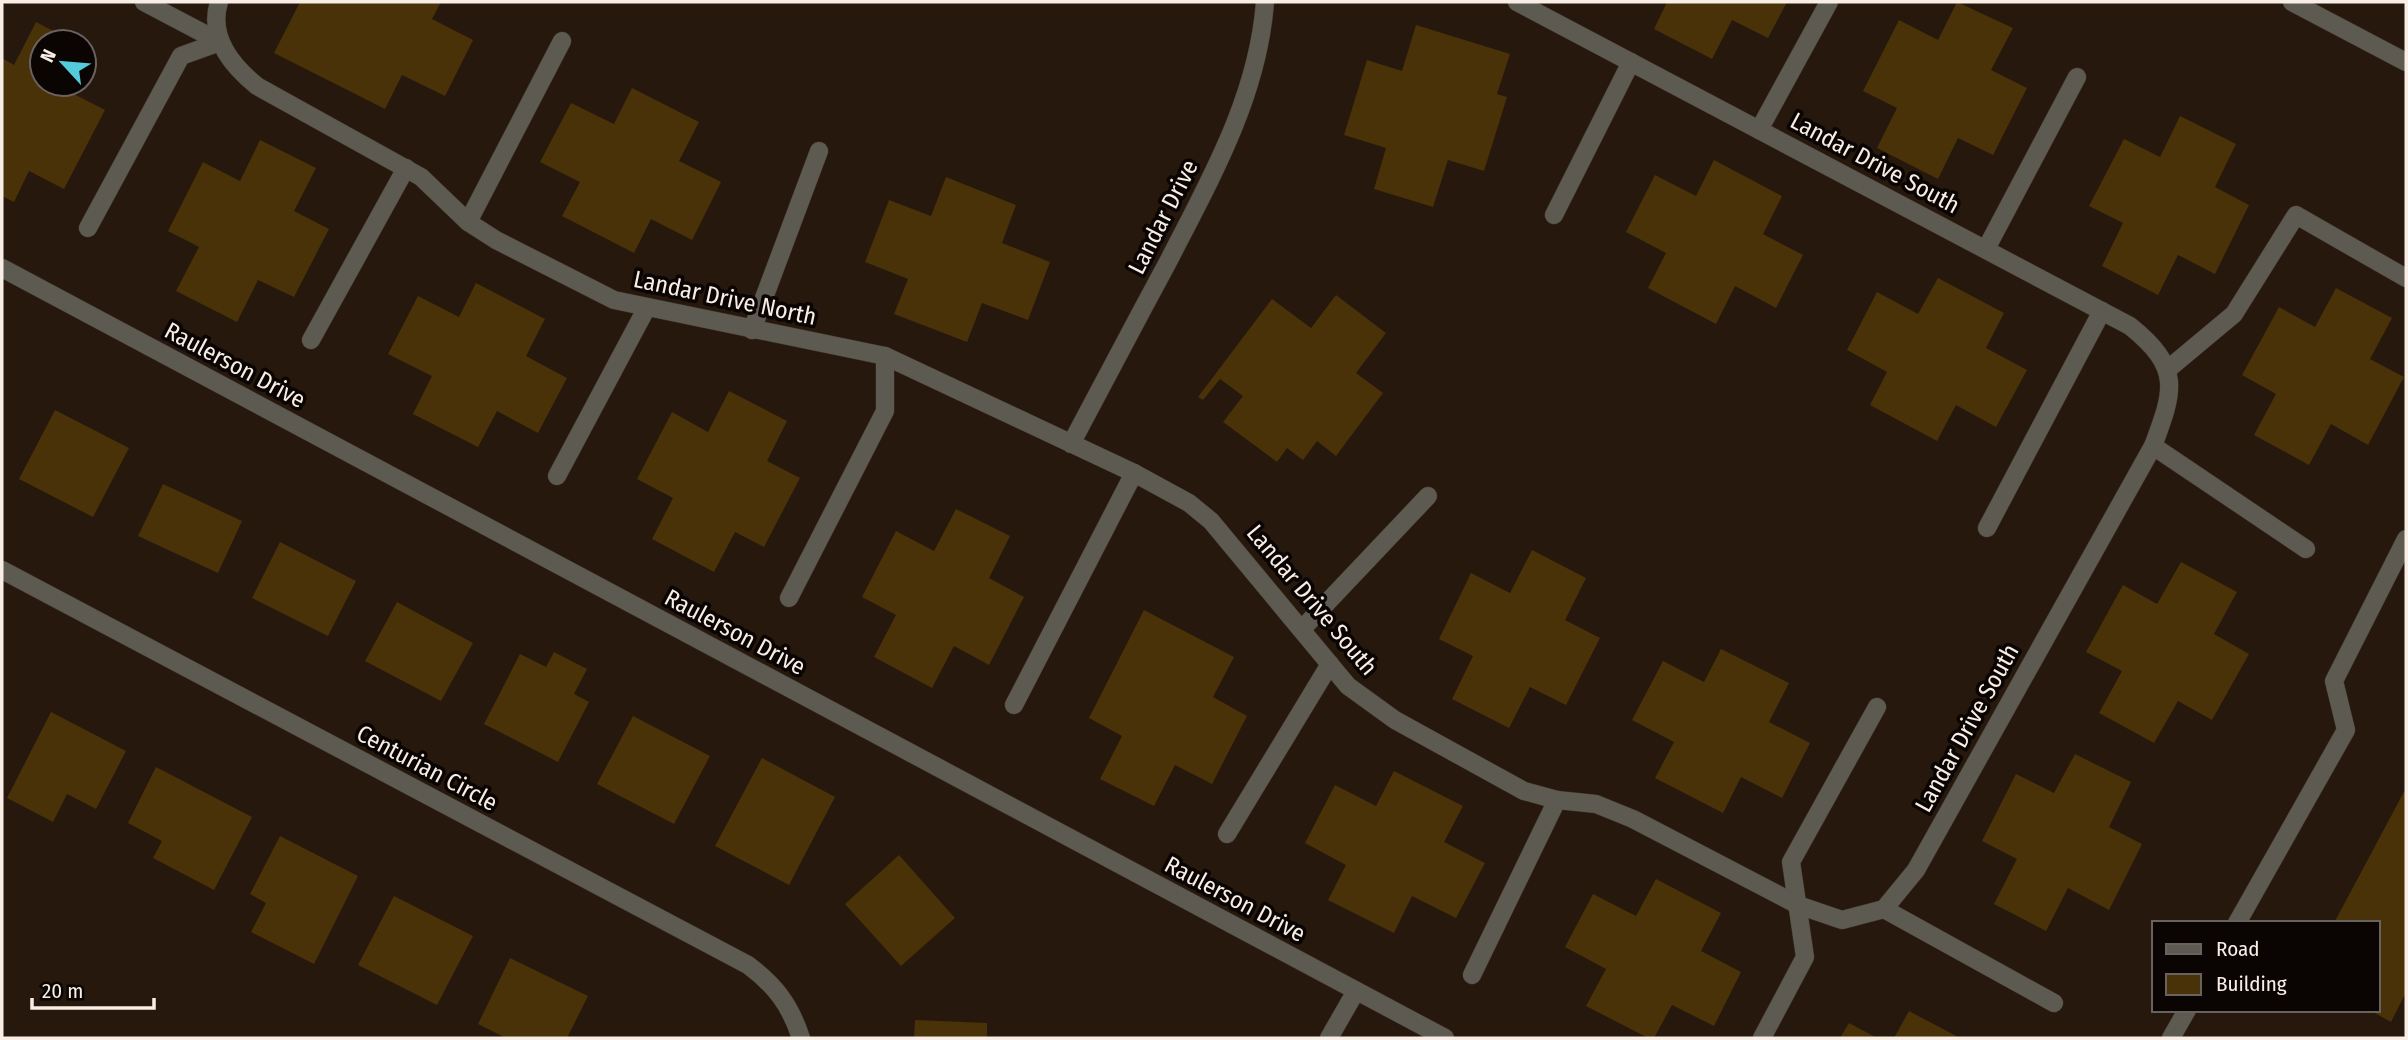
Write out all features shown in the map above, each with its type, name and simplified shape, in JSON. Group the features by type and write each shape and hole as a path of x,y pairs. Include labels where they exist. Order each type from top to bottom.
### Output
{"street":[{"path":"144,2 220,42"},
{"name":"Landar Drive North","path":"219,2 216,12 220,42 234,68 257,86 421,177 468,222 496,240 614,300 646,309 885,356 1071,444"},
{"name":"Landar Drive","path":"1071,444 1212,178 1240,116 1250,82 1265,2"},
{"path":"1759,130 1829,2"},
{"path":"2292,2 2406,62"},
{"name":"Landar Drive South","path":"1071,444 1134,473 1189,503 1211,521 1348,686 1395,720 1524,791 1557,800 1595,804 1633,819 1798,905 1842,920 1884,909 1916,870 2153,446 2170,400 2167,370 2152,344 2130,326 1631,62 1527,4"},
{"path":"468,222 562,41"},
{"path":"88,228 181,56 220,42"},
{"path":"1554,215 1631,62"},
{"path":"1986,249 2077,77"},
{"path":"752,330 819,151"},
{"path":"311,340 406,168"},
{"path":"2167,370 2234,314 2296,215 2406,278"},
{"name":"Raulerson Drive","path":"2,268 1445,1038"},
{"path":"557,476 646,309"},
{"path":"1987,528 2102,311"},
{"path":"789,597 885,411 885,356"},
{"path":"2153,446 2306,549"},
{"path":"1014,705 1134,473"},
{"path":"1302,629 1428,496"},
{"path":"2237,921 2346,730 2334,681 2406,540"},
{"name":"Centurian Circle","path":"2,570 748,965 772,983 791,1008 801,1038"},
{"path":"1227,834 1330,664"},
{"path":"1762,1038 1805,957 1791,862 1877,707"},
{"path":"1472,975 1557,800"},
{"path":"1884,909 2053,1003"},
{"path":"1329,1038 1356,991"},
{"path":"2171,1038 2186,1012"}],"building":[{"path":"300,2 441,2 432,19 473,40 445,96 402,75 385,109 274,53"},
{"path":"1667,2 1787,2 1768,38 1732,20 1712,59 1654,29"},
{"path":"1957,2 2013,28 1991,70 2027,88 1993,155 1958,138 1938,179 1877,148 1897,108 1863,91 1899,20 1938,40"},
{"path":"36,22 47,28 33,28"},
{"path":"1416,25 1510,54 1497,94 1507,97 1484,171 1448,160 1433,207 1374,189 1386,148 1344,135 1367,60 1402,71"},
{"path":"28,38 28,98 82,98 105,110 64,189 29,171 14,202 2,196 2,58 14,65"},
{"path":"632,88 699,122 679,161 721,182 692,240 651,219 634,253 562,216 580,182 540,162 571,103 614,124"},
{"path":"2180,116 2236,144 2215,187 2249,205 2215,274 2178,255 2158,295 2102,266 2123,223 2089,206 2124,139 2160,157"},
{"path":"260,140 316,168 294,211 329,229 294,297 258,280 237,322 176,291 199,247 168,231 203,162 240,181"},
{"path":"1714,160 1782,196 1763,234 1803,255 1776,308 1735,286 1716,324 1648,288 1666,253 1626,232 1655,175 1696,196"},
{"path":"946,177 1016,205 1002,243 1050,262 1028,320 982,303 967,342 894,314 908,279 865,262 889,200 931,216"},
{"path":"1938,278 2004,313 1986,348 2027,370 1996,427 1956,405 1937,441 1870,405 1887,372 1847,350 1877,292 1918,314"},
{"path":"476,283 545,319 526,356 567,378 538,433 497,411 478,447 413,414 432,376 388,354 418,296 459,317"},
{"path":"2336,288 2392,318 2370,359 2404,377 2368,445 2331,424 2309,465 2254,435 2276,394 2242,375 2279,307 2315,327"},
{"path":"1336,295 1386,333 1356,373 1383,393 1336,456 1317,441 1303,460 1287,448 1277,462 1223,422 1243,396 1220,379 1203,400 1198,397 1272,299 1311,328"},
{"path":"729,391 787,421 767,461 800,478 764,547 735,532 714,572 652,539 673,498 637,479 672,412 708,432"},
{"path":"55,410 129,448 93,517 19,479"},
{"path":"163,484 242,521 218,573 138,536"},
{"path":"956,509 1010,536 989,578 1024,597 989,665 954,646 932,688 874,657 896,615 862,597 896,531 934,551"},
{"path":"280,542 356,581 328,636 252,598"},
{"path":"1532,550 1586,578 1565,620 1600,638 1566,705 1530,687 1509,728 1452,699 1473,656 1439,639 1471,573 1510,593"},
{"path":"2181,562 2237,592 2214,634 2249,654 2212,720 2178,701 2154,743 2099,713 2122,671 2086,652 2123,585 2157,604"},
{"path":"397,602 473,643 441,701 365,661"},
{"path":"1144,610 1234,657 1213,697 1247,716 1212,784 1175,765 1154,806 1100,779 1122,736 1089,718"},
{"path":"1721,649 1789,683 1769,722 1810,743 1782,798 1741,777 1723,813 1655,778 1674,742 1632,720 1663,661 1704,682"},
{"path":"554,652 587,669 574,694 589,702 558,762 484,724 520,654 546,667"},
{"path":"51,712 126,751 96,809 67,794 53,822 7,798"},
{"path":"633,716 710,756 674,824 597,784"},
{"path":"2075,754 2131,782 2109,827 2142,844 2109,910 2068,888 2046,931 1994,904 2017,859 1982,841 2016,774 2054,793"},
{"path":"762,758 835,797 789,885 715,846"},
{"path":"156,767 252,817 214,890 153,858 162,841 128,823"},
{"path":"1394,771 1463,806 1444,842 1485,863 1456,918 1412,896 1394,933 1328,900 1346,865 1305,843 1335,785 1376,806"},
{"path":"2406,788 2406,992 2391,1022 2373,1012 2380,1012 2380,921 2335,921"},
{"path":"280,836 358,876 314,964 251,932 266,903 250,894"},
{"path":"899,855 955,918 901,966 845,904"},
{"path":"1656,879 1721,913 1701,951 1741,972 1714,1026 1672,1005 1654,1038 1648,1038 1586,1006 1606,969 1565,947 1593,894 1636,916"},
{"path":"394,896 473,936 437,1005 358,965"},
{"path":"510,958 588,996 567,1038 506,1038 478,1024"},
{"path":"1909,1011 1960,1038 1894,1038"},
{"path":"915,1020 987,1023 987,1038 914,1038"},
{"path":"1849,1023 1877,1038 1840,1038"}]}
